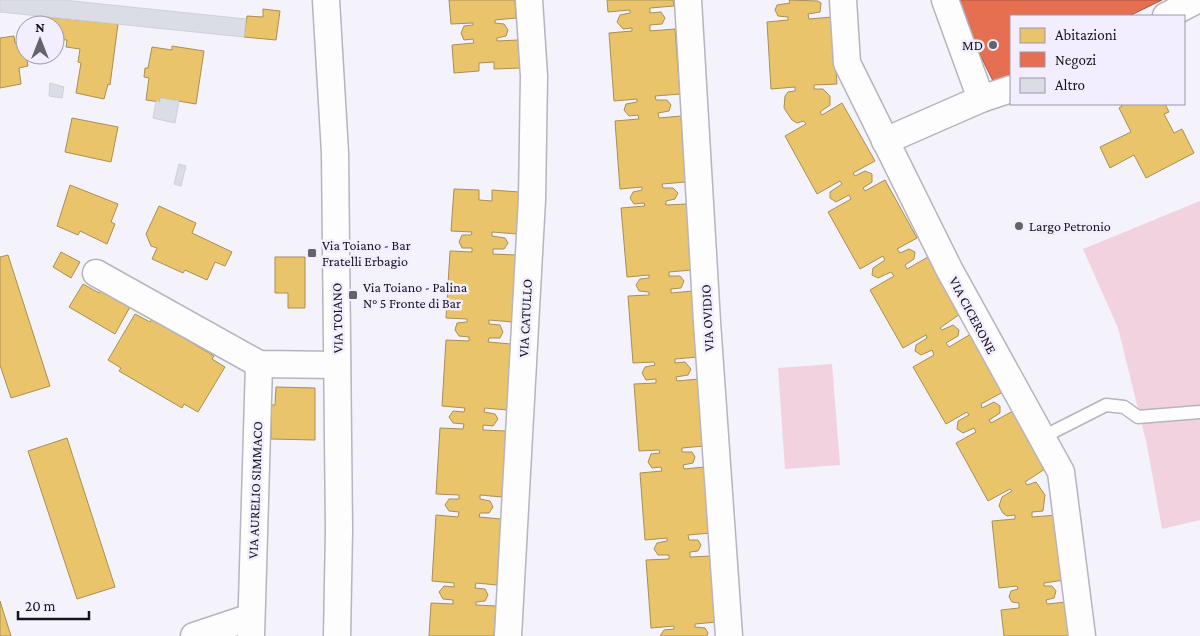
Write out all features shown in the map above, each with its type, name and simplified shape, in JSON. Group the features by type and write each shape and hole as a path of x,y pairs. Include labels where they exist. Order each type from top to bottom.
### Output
{"street":[{"name":"VIA TOIANO","path":"326,0 335,153 337,636"},
{"name":"VIA CATULLO","path":"508,636 532,199 534,76 529,0"},
{"name":"VIA OVIDIO","path":"688,0 707,322 729,636"},
{"name":"VIA CICERONE","path":"843,0 847,63 948,269 1061,472 1082,636"},
{"path":"944,0 981,99"},
{"path":"1168,15 1197,0"},
{"path":"885,141 981,99 1010,89"},
{"path":"96,273 259,364 337,365"},
{"name":"VIA AURELIO SIMMACO","path":"194,636 251,627 259,364"}],"lane":[{"path":"1041,438 1106,405 1124,407 1138,417 1200,412"}],"shaded area":[{"path":"1200,201 1200,520 1162,529 1147,445 1118,328 1083,249"},
{"path":"832,364 840,465 785,469 778,368"}],"building: Abitazioni":[{"path":"449,0 515,0 516,18 495,20 495,23 504,24 508,30 506,36 497,38 497,41 518,40 520,68 494,69 494,62 479,63 479,71 454,73 452,45 474,43 473,39 464,40 461,33 464,26 473,25 473,23 451,24"},
{"path":"607,0 673,0 674,6 650,8 650,13 661,12 665,18 662,24 650,25 650,31 675,29 680,94 655,96 656,100 667,100 671,105 669,111 658,113 659,118 681,116 686,182 662,184 663,188 673,188 678,193 675,199 666,201 666,205 687,204 692,270 669,272 669,276 680,276 684,281 681,288 671,289 671,293 693,291 698,357 675,359 675,363 685,362 691,369 688,375 676,377 677,381 699,379 704,446 682,448 682,452 692,452 695,457 693,463 683,465 684,469 705,467 711,533 688,535 689,540 698,540 701,545 698,551 690,552 690,557 712,556 717,622 695,624 695,627 705,628 708,633 707,636 660,636 664,630 674,629 674,626 651,628 646,560 669,559 669,555 658,555 654,549 657,543 667,541 667,538 645,540 640,473 662,471 661,467 652,468 648,462 651,454 660,453 659,450 639,451 634,384 656,383 656,379 646,380 642,373 645,367 655,365 654,362 633,363 628,296 649,295 649,292 639,291 636,285 640,279 649,278 649,275 627,277 621,208 645,206 644,203 634,204 630,198 633,192 642,190 642,187 620,189 615,121 639,119 638,115 629,116 624,110 626,104 637,102 637,99 614,101 609,33 632,31 632,28 623,29 617,22 620,15 630,13 630,10 608,12"},
{"path":"789,0 818,1 821,3 820,12 808,14 809,19 832,17 837,84 814,85 814,89 823,89 830,96 830,105 820,112 822,115 842,103 875,161 853,173 855,176 865,171 872,174 872,182 863,188 865,191 885,180 917,238 897,249 900,253 909,249 915,252 914,259 905,265 907,269 928,257 960,314 940,328 942,330 953,325 959,330 958,336 946,343 949,347 971,334 1003,392 981,404 982,408 994,402 1000,406 1000,413 989,420 991,423 1013,411 1045,469 1025,482 1027,485 1036,482 1045,495 1043,511 1032,512 1032,517 1058,515 1064,580 1044,583 1044,586 1052,586 1056,591 1054,598 1046,600 1047,604 1067,602 1070,636 1004,636 1001,610 1019,608 1019,603 1012,602 1009,597 1011,591 1018,589 1017,586 999,588 992,521 1015,519 1015,515 1007,516 999,506 1002,497 1012,491 1010,489 988,501 956,443 976,432 974,428 963,433 957,429 958,421 969,415 967,412 946,424 913,367 934,355 932,350 921,355 915,351 916,345 927,338 926,335 903,348 870,290 894,276 891,272 878,278 872,275 873,268 885,260 883,256 860,269 828,212 851,199 849,195 836,202 830,198 830,192 842,184 840,181 817,194 785,136 806,124 804,121 797,123 792,120 784,108 785,96 788,92 795,91 795,87 771,89 767,22 788,20 788,17 778,16 775,10 777,5 790,3"},
{"path":"263,9 280,11 276,40 244,37 247,16 263,17"},
{"path":"65,19 118,24 110,85 108,84 104,99 76,93 81,63 78,62 80,49 66,47 67,40 65,40"},
{"path":"14,36 15,65 28,65 19,68 21,84 0,88 0,38"},
{"path":"172,46 204,51 196,104 160,98 160,102 146,100 149,78 144,77 145,68 148,68 152,47 172,50"},
{"path":"1166,105 1169,112 1164,114 1174,133 1182,129 1194,153 1146,178 1134,155 1110,168 1100,147 1131,132 1119,108 1122,106"},
{"path":"72,118 118,127 111,162 65,152"},
{"path":"70,185 118,204 111,222 115,224 107,244 80,231 78,235 57,226"},
{"path":"454,189 479,190 479,200 492,201 492,190 519,192 517,234 492,232 492,236 505,238 508,243 504,249 493,249 493,254 516,255 512,322 489,320 489,324 500,325 503,332 500,338 489,338 488,342 511,344 507,410 485,408 484,412 495,414 498,419 493,426 483,425 483,430 506,431 502,497 480,495 480,499 490,501 493,507 489,513 480,513 479,517 501,519 497,585 476,583 475,588 485,589 488,595 485,601 476,602 476,605 496,606 494,636 429,636 431,603 453,604 453,600 443,599 439,592 444,586 454,587 454,583 432,581 436,515 458,517 459,512 449,511 445,505 449,499 459,499 459,495 436,494 440,428 463,429 464,424 453,423 449,417 453,411 464,412 465,408 442,406 446,340 469,341 469,337 459,336 455,330 457,323 467,322 467,319 446,318 450,251 472,252 472,248 462,248 459,242 462,235 471,235 472,232 451,231"},
{"path":"159,206 196,223 192,233 232,252 225,266 215,262 207,280 185,270 183,273 152,259 157,248 151,246 146,234"},
{"path":"61,252 80,262 71,278 53,267"},
{"path":"8,255 50,386 11,398 0,365 0,257"},
{"path":"275,257 305,257 305,308 288,308 288,293 275,293"},
{"path":"83,284 99,293 101,290 130,307 115,334 69,307"},
{"path":"135,314 150,322 152,319 214,356 212,359 225,367 198,412 184,404 182,408 119,371 121,368 108,360"},
{"path":"276,387 315,388 315,440 271,439 271,405 275,405"},
{"path":"67,438 115,587 77,599 28,451"},
{"path":"0,601 11,636 0,636"}],"building: Negozi":[{"name":"MD","path":"953,0 1162,0 1131,15 1010,15 1010,75 994,83"}],"building: Altro":[{"path":"0,0 63,0 246,19 244,37 65,19 65,15 29,15 0,12"},
{"path":"50,83 64,87 62,98 49,96"},
{"path":"160,98 179,101 175,123 153,118 156,101 160,102"},
{"path":"179,164 186,166 181,186 174,184"}],"place":[{"name":"MD","path":"993,45"},
{"name":"Largo Petronio","path":"1019,226"},
{"name":"Via Toiano - Bar Fratelli Erbagio","path":"312,253"},
{"name":"Via Toiano - Palina N° 5 Fronte di Bar","path":"353,295"}]}
